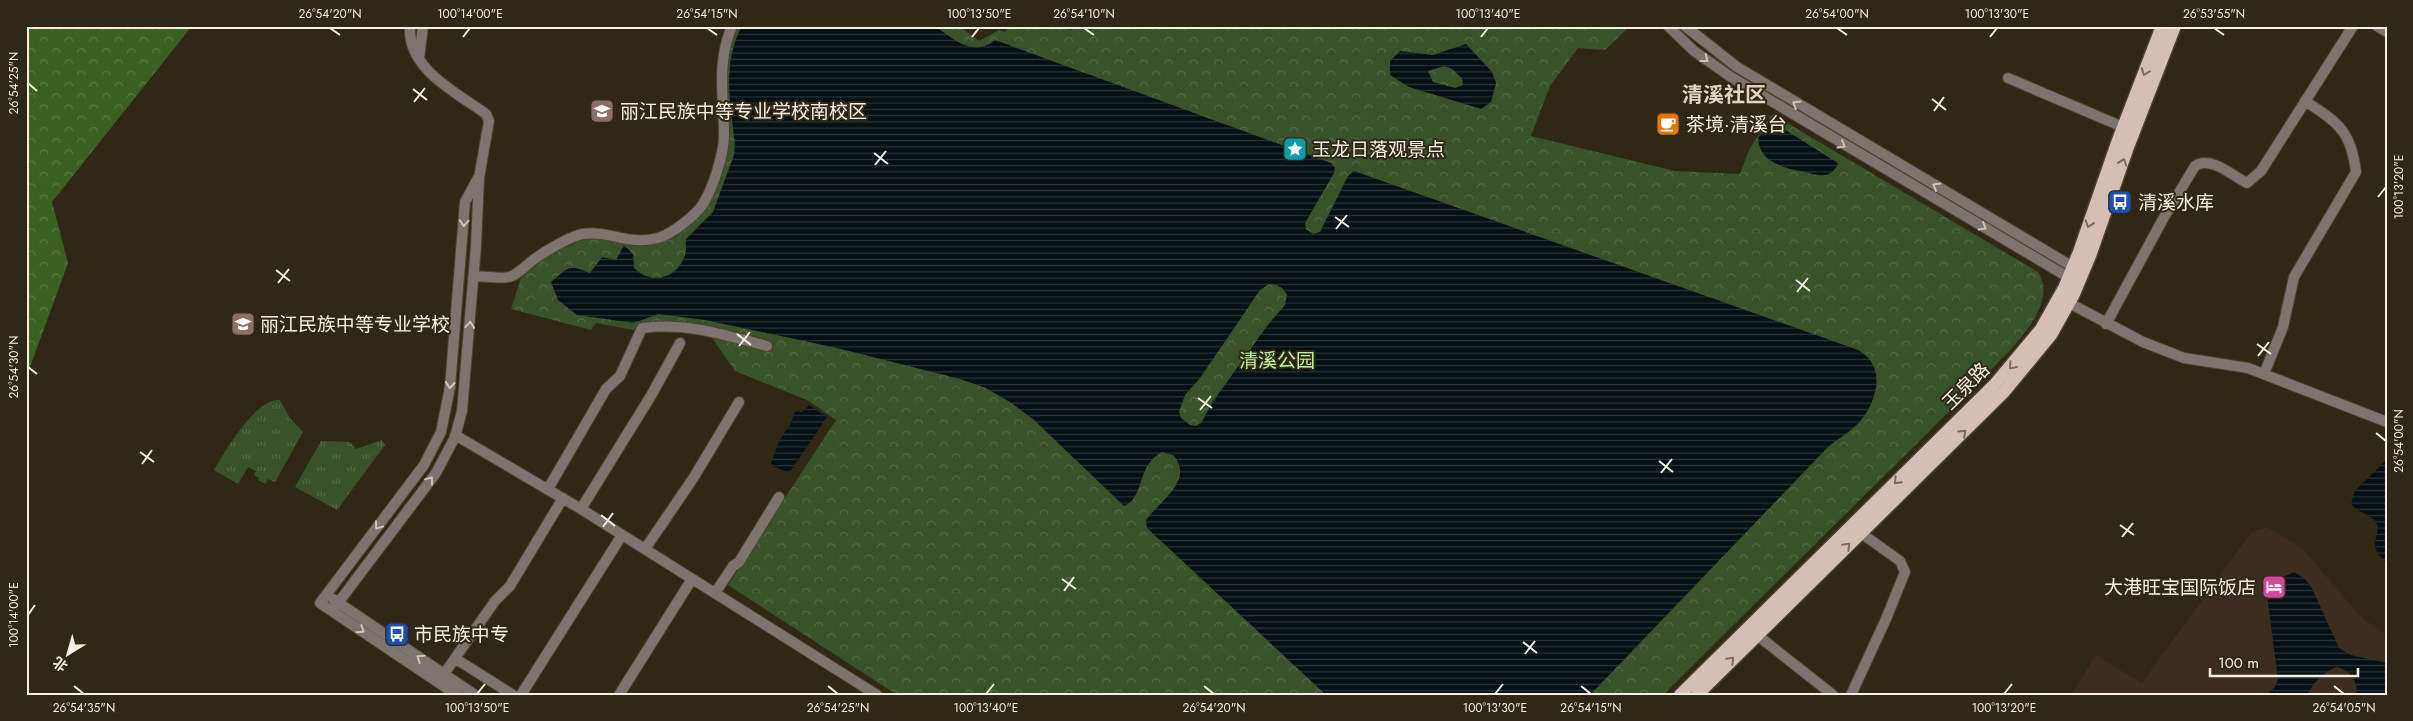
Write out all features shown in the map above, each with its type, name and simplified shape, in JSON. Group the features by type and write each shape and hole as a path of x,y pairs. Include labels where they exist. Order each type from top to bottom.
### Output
{"main road":[{"name":"玉泉路","path":"1697,695 2004,392 2051,335 2069,303 2076,275 2123,127 2162,26"},
{"name":"玉泉路","path":"1680,695 1995,384 2041,329 2076,275 2175,26"}],"street":[{"path":"335,607 436,473 455,435 464,388 474,276 479,178 489,128 488,117 426,70 412,46 410,26"},
{"path":"419,60 423,26"},
{"path":"474,276 511,277 537,257 581,234 594,233 636,241 658,238 673,232 697,211 704,203 722,152 724,135 721,88 728,38 732,26"},
{"path":"1668,26 1694,51 1731,77 2076,275"},
{"path":"2106,324 2163,219 2195,166 2201,162 2210,163 2247,184 2250,183 2261,171 2353,26"},
{"path":"2377,26 2387,32"},
{"path":"1689,27 1719,55 2076,275"},
{"path":"2008,78 2123,127"},
{"path":"2264,374 2282,328 2294,277 2356,172 2351,147 2338,123 2306,101"},
{"path":"475,695 323,599 424,465 441,432 450,386 465,202 479,178"},
{"path":"2069,303 2106,324 2184,358 2230,364 2264,374 2387,422"},
{"path":"548,489 606,389 620,376 642,328 670,325 690,326 767,346"},
{"path":"582,509 652,394 680,343"},
{"path":"645,549 694,477 739,402"},
{"path":"455,435 582,509 877,695"},
{"path":"715,593 733,566 739,562 779,497"},
{"path":"444,674 495,602 510,586 563,498"},
{"path":"1851,695 1905,572 1900,561 1861,533"},
{"path":"521,695 622,535"},
{"path":"619,695 692,578"},
{"path":"335,607 457,695"},
{"path":"1757,635 1833,695"},
{"path":"456,659 513,695"}],"shaded area":[{"path":"742,26 935,26 956,41 971,47 987,45 995,40 1331,163 1335,168 1334,173 1305,223 1306,229 1313,234 1320,232 1348,176 1354,171 1858,350 1867,356 1873,364 1876,373 1875,393 1867,412 1861,420 1850,431 1828,447 1590,695 1326,695 1147,528 1146,520 1178,482 1179,464 1173,455 1162,452 1154,458 1144,473 1135,496 1131,502 1124,506 1033,419 1010,402 986,388 960,379 837,348 705,320 658,314 634,323 577,315 558,300 551,282 561,273 569,268 577,268 590,273 602,257 616,260 624,245 633,254 634,268 641,274 649,277 664,277 671,274 682,263 686,253 686,239 713,212 734,155 735,142 729,84 733,48","holes":["1272,284 1284,290 1287,295 1285,305 1267,326 1212,403 1201,423 1196,426 1190,425 1181,418 1179,412 1185,395 1200,378 1260,290"]},
{"path":"1466,44 1492,72 1496,83 1491,102 1481,109 1409,87 1390,75 1390,61 1400,51 1433,55","holes":["1444,66 1452,69 1462,78 1463,85 1455,88 1433,82 1428,71"]},
{"path":"1771,121 1838,163 1835,169 1827,175 1817,175 1789,169 1768,159 1759,146 1758,138"},
{"path":"809,405 827,417 789,473 773,466 771,463 780,439 790,425 795,411 802,412"},
{"path":"2387,459 2387,563 2376,550 2377,526 2375,521 2356,509 2351,503 2355,491"},
{"name":"大港旺宝国际饭店","path":"2267,527 2303,549 2360,616 2387,636 2387,695 2071,695 2096,655 2142,683 2251,533"},
{"path":"2294,572 2304,578 2311,586 2339,648 2351,655 2387,663 2387,695 2356,695 2357,690 2353,677 2337,667 2320,678 2312,686 2308,695 2267,695 2274,688 2278,679 2266,588 2270,583"}],"green space":[{"path":"26,26 192,26 52,202 68,263 26,378"},
{"name":"清溪公园","path":"738,26 959,26 979,41 999,30 1005,32 1010,26 1058,26 1071,30 1076,26 1630,26 1605,50 1578,48 1550,86 1531,136 1675,171 1740,174 1749,150 1772,114 2038,272 2043,286 2042,300 2037,315 2028,329 2005,356 1663,695 897,695 728,585 836,420 807,400 735,371 710,335 690,329 634,330 596,323 591,330 511,309 521,278 547,256 589,238 667,240 675,237 703,212 706,208 725,129 728,106 730,50"},
{"path":"280,400 290,418 303,432 275,482 268,479 265,484 254,475 256,471 248,467 238,484 214,470 233,439 251,416 271,401"},
{"path":"382,440 385,445 337,510 295,487 321,441 350,442 356,449"}],"place":[{"name":"丽江民族中等专业学校南校区","path":"602,111"},
{"name":"茶境·清溪台","path":"1668,124"},
{"name":"玉龙日落观景点","path":"1295,149"},
{"name":"清溪水库","path":"2120,202"},
{"name":"丽江民族中等专业学校","path":"243,324"},
{"name":"大港旺宝国际饭店","path":"2274,587"},
{"name":"市民族中专","path":"397,634"}],"district":[{"name":"清溪社区","path":"1724,95"}]}
